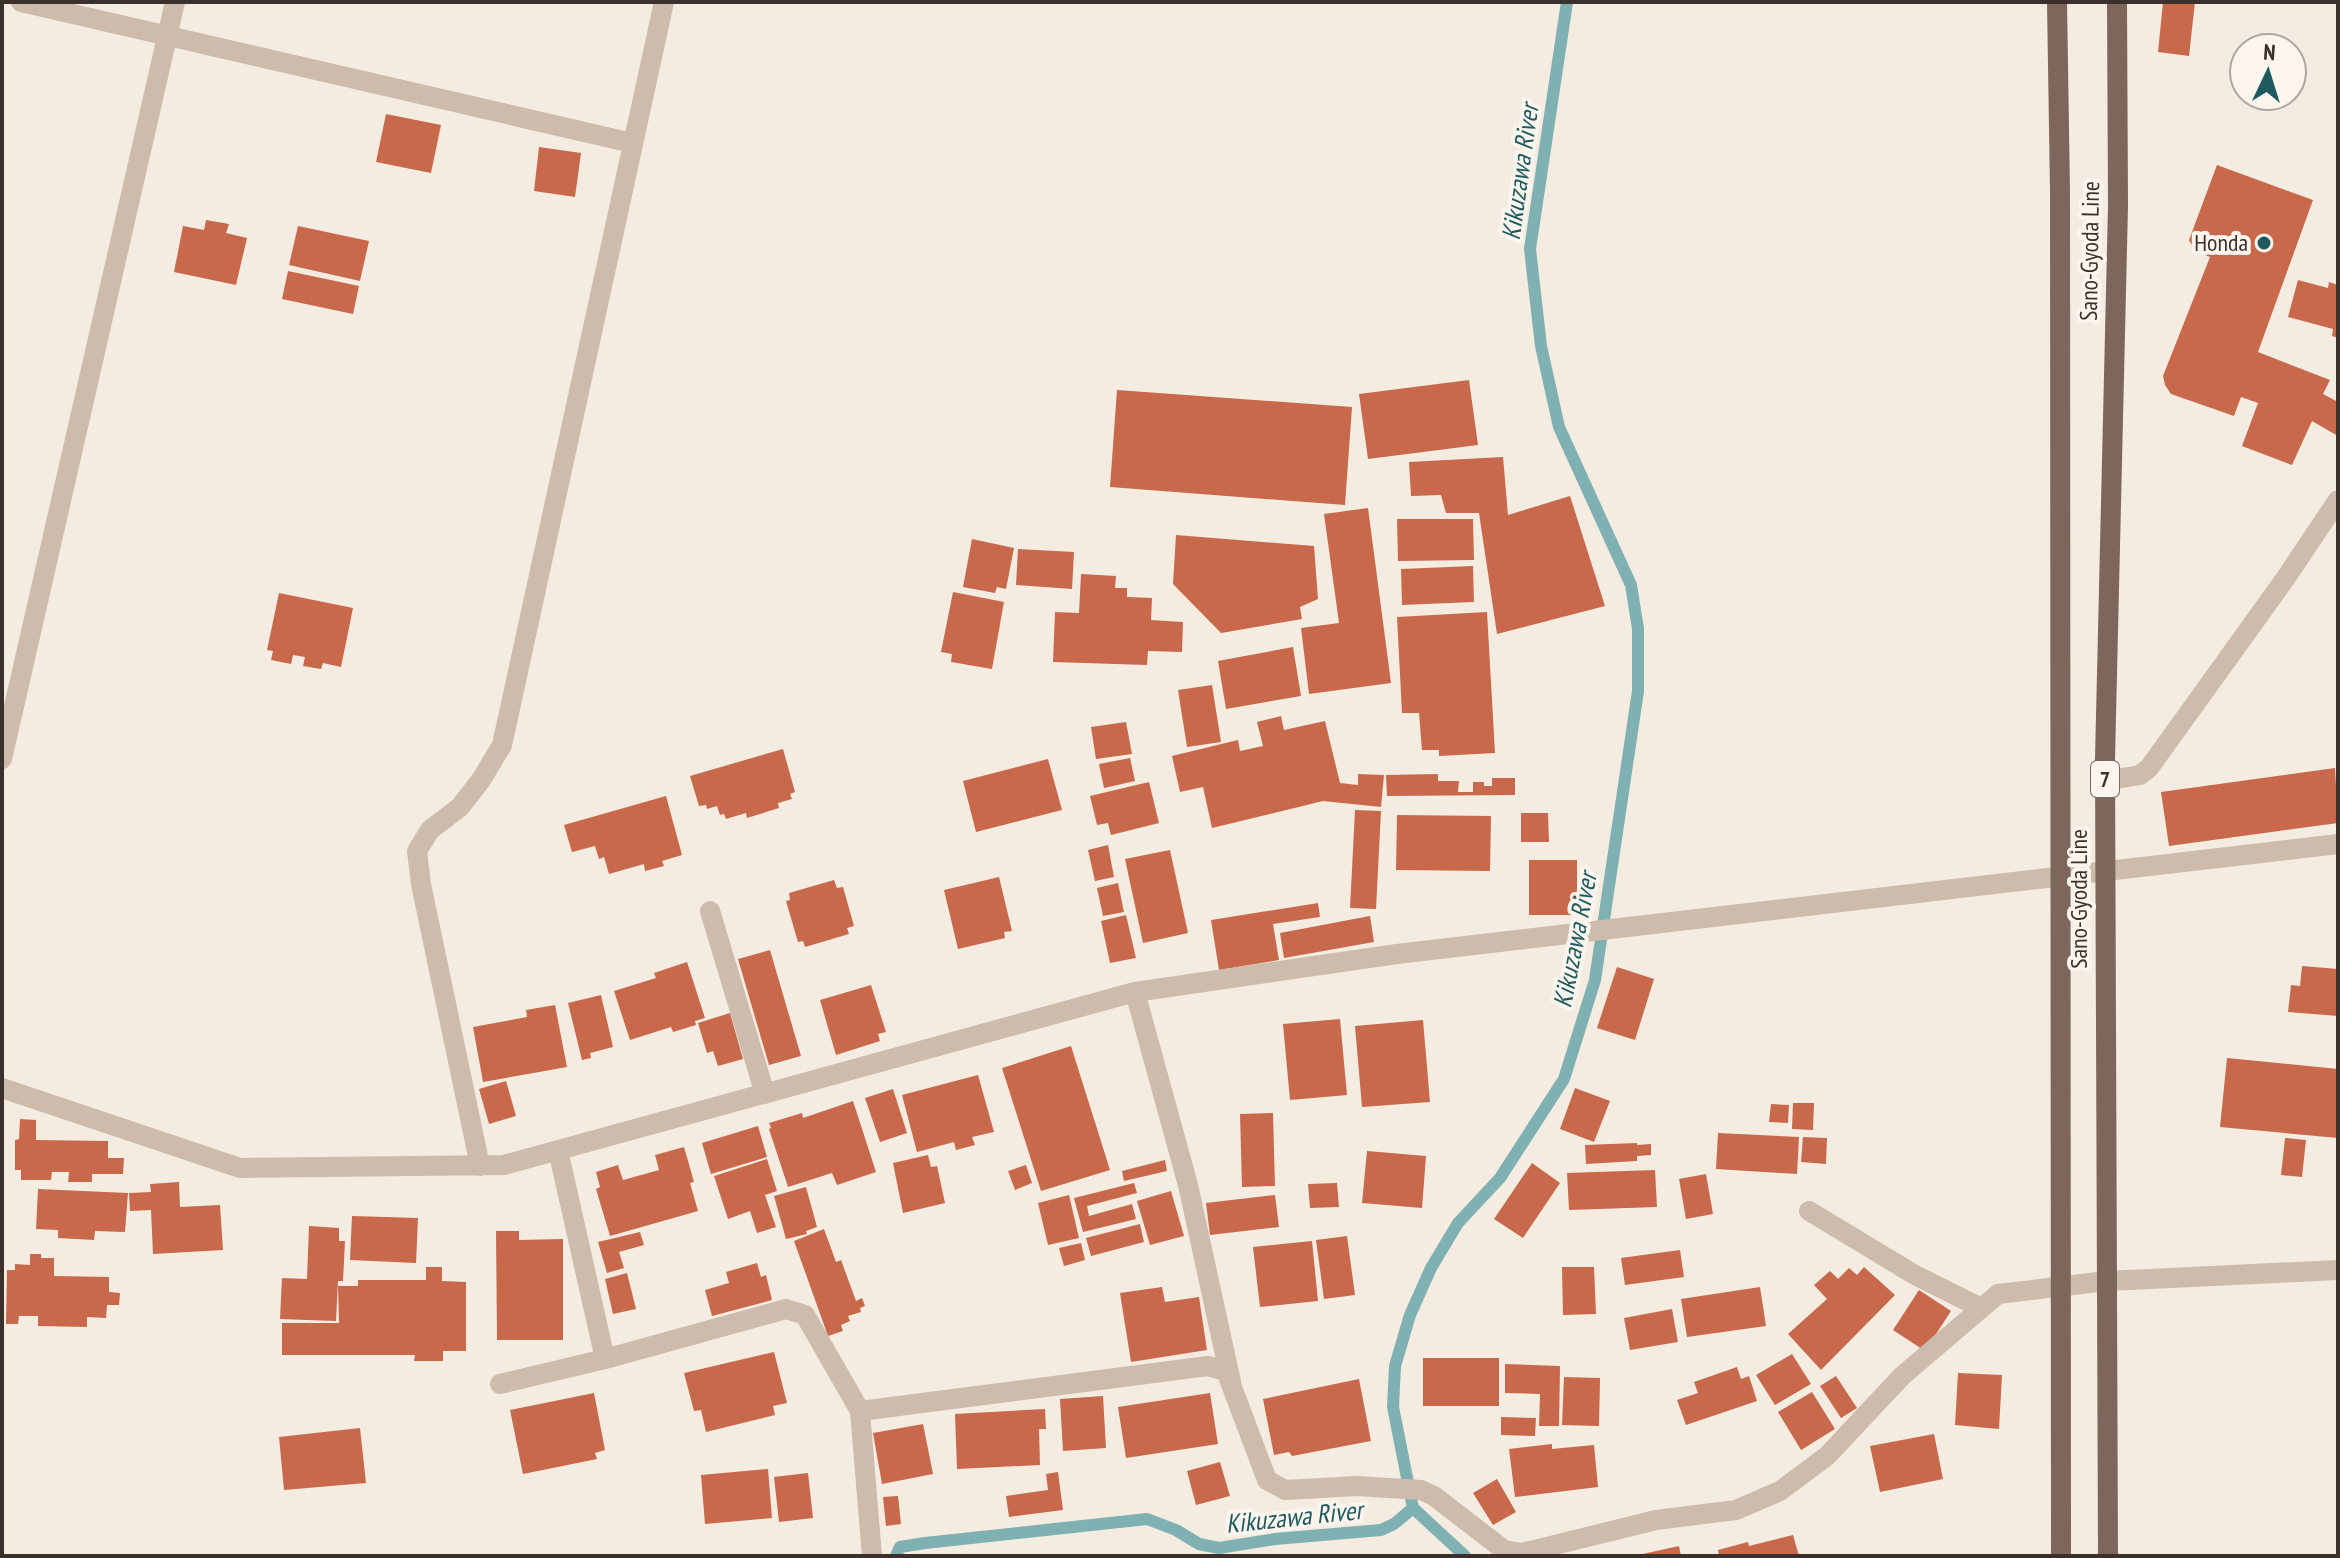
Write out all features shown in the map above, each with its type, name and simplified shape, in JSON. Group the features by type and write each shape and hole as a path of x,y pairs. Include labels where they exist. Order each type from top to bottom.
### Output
{"main road":[{"name":"Sano-Gyoda Line","path":"2057,2 2060,191 2061,1556"},
{"name":"Sano-Gyoda Line","path":"2108,1556 2105,781 2118,206 2117,2"}],"street":[{"path":"21,2 632,143"},
{"path":"2,759 175,2"},
{"path":"480,1166 421,884 417,851 430,830 460,807 502,745 664,2"},
{"path":"2105,781 2140,775 2149,768 2338,500"},
{"path":"2,1088 240,1168 504,1165 1135,992 1397,954 2338,844"},
{"path":"710,911 765,1094"},
{"path":"1135,992 1188,1185 1232,1386"},
{"path":"558,1150 605,1359"},
{"path":"1809,1211 1915,1275 1981,1308"},
{"path":"860,1411 1208,1366 1226,1371 1267,1480 1285,1490 1357,1486 1421,1490 1434,1496 1504,1550 1522,1554 1641,1523 1736,1510 1780,1491 1827,1456 1902,1376 1998,1294 2107,1281 2338,1270"},
{"path":"500,1384 605,1359 786,1309 805,1315 860,1411 872,1556"}],"building":[{"path":"2163,2 2195,2 2189,56 2158,52"},
{"path":"386,114 441,125 431,173 376,162"},
{"path":"539,147 581,153 575,197 534,191"},
{"path":"2217,165 2313,200 2258,352 2330,380 2323,394 2338,402 2338,436 2312,421 2292,465 2242,446 2258,403 2241,397 2234,416 2171,394 2165,385 2163,376 2210,257 2195,251 2189,240"},
{"path":"206,220 229,224 226,233 247,238 236,285 174,272 183,226 204,230"},
{"path":"298,226 369,241 360,281 289,265"},
{"path":"288,271 359,286 353,314 282,299"},
{"path":"2298,280 2328,288 2329,282 2338,285 2338,338 2332,336 2333,329 2288,317"},
{"path":"1469,380 1478,445 1368,459 1359,394"},
{"path":"1117,390 1352,407 1345,505 1110,487"},
{"path":"1503,457 1508,515 1570,496 1605,606 1497,634 1479,513 1446,513 1441,495 1411,496 1409,462"},
{"path":"1368,508 1391,683 1309,694 1301,628 1339,623 1324,514"},
{"path":"1397,519 1473,519 1474,560 1398,561"},
{"path":"1176,535 1314,546 1318,599 1300,607 1302,619 1221,633 1173,584"},
{"path":"972,539 1014,548 1006,589 997,587 995,593 963,587"},
{"path":"1018,549 1074,552 1072,589 1016,585"},
{"path":"1473,566 1474,602 1402,605 1401,569"},
{"path":"1081,574 1116,576 1115,588 1127,588 1127,597 1152,598 1151,620 1183,622 1182,652 1148,651 1147,665 1053,662 1055,612 1079,613"},
{"path":"953,592 1004,602 992,669 951,662 952,654 941,652"},
{"path":"279,593 353,608 341,667 323,663 321,669 303,666 305,657 293,655 291,664 271,660 273,651 267,650"},
{"path":"1487,612 1495,753 1439,756 1439,750 1422,750 1419,713 1402,713 1397,617"},
{"path":"1293,647 1301,696 1226,709 1218,661"},
{"path":"1212,685 1221,742 1187,747 1178,690"},
{"path":"1281,716 1284,730 1325,721 1340,783 1358,785 1358,774 1384,775 1381,807 1323,801 1212,828 1203,787 1180,792 1172,756 1238,740 1240,751 1263,746 1257,722"},
{"path":"1126,722 1132,754 1096,759 1091,727"},
{"path":"783,749 795,792 790,794 792,799 778,803 779,808 747,818 746,813 726,819 724,814 720,815 717,806 707,809 706,805 699,806 690,776"},
{"path":"1130,758 1135,781 1104,788 1099,764"},
{"path":"1048,759 1062,810 976,832 963,781"},
{"path":"2335,768 2338,823 2169,846 2161,792"},
{"path":"1438,774 1438,781 1459,781 1458,792 1473,792 1473,782 1492,786 1492,778 1515,778 1515,795 1387,796 1386,775"},
{"path":"1149,782 1159,823 1111,835 1108,823 1097,825 1090,796"},
{"path":"666,796 682,855 662,861 664,866 645,871 644,864 609,874 604,857 599,859 595,846 572,852 564,825"},
{"path":"1355,810 1381,811 1376,909 1350,908"},
{"path":"1521,813 1548,813 1549,842 1521,842"},
{"path":"1397,815 1491,816 1490,871 1396,870"},
{"path":"1108,845 1114,877 1095,881 1088,850"},
{"path":"1170,850 1188,933 1143,943 1125,859"},
{"path":"1529,860 1577,860 1577,915 1529,915"},
{"path":"999,877 1012,931 1004,932 1005,938 958,949 944,890"},
{"path":"834,880 837,888 843,887 854,926 847,928 849,934 805,947 803,941 798,942 786,901 790,900 789,893"},
{"path":"1118,883 1124,912 1103,916 1097,888"},
{"path":"1318,903 1320,917 1273,924 1279,960 1219,970 1211,920"},
{"path":"1126,915 1136,958 1110,963 1101,921"},
{"path":"1370,916 1374,942 1284,958 1280,933"},
{"path":"770,950 801,1056 769,1065 738,959"},
{"path":"687,962 705,1018 695,1021 696,1025 673,1032 671,1027 630,1040 614,991 656,978 654,973"},
{"path":"2302,966 2338,969 2338,1016 2288,1012 2291,985 2300,986"},
{"path":"1617,967 1654,979 1635,1040 1597,1028"},
{"path":"871,985 886,1032 878,1034 880,1041 836,1055 820,1000"},
{"path":"601,995 613,1047 590,1053 591,1058 582,1060 568,1003"},
{"path":"555,1005 567,1067 483,1082 473,1027 527,1017 526,1010"},
{"path":"730,1013 743,1059 718,1066 713,1051 707,1053 698,1023"},
{"path":"1340,1019 1347,1095 1290,1100 1283,1024"},
{"path":"1423,1020 1430,1102 1362,1107 1355,1026"},
{"path":"1071,1046 1110,1170 1041,1191 1002,1068"},
{"path":"2227,1058 2338,1069 2338,1138 2220,1127"},
{"path":"978,1075 994,1132 972,1137 975,1145 956,1150 954,1142 917,1152 902,1095"},
{"path":"506,1081 516,1116 489,1124 479,1089"},
{"path":"1575,1088 1610,1101 1594,1142 1560,1129"},
{"path":"893,1089 907,1133 880,1142 865,1098"},
{"path":"853,1101 876,1172 837,1185 832,1173 788,1187 769,1123 802,1113 803,1118"},
{"path":"1793,1103 1814,1103 1813,1130 1792,1129"},
{"path":"1771,1104 1789,1105 1788,1123 1769,1122"},
{"path":"1273,1113 1275,1186 1242,1187 1240,1114"},
{"path":"20,1119 36,1120 36,1140 108,1141 108,1158 124,1158 123,1174 92,1174 92,1182 68,1182 69,1172 52,1172 51,1180 21,1180 21,1170 15,1170 15,1140 19,1139"},
{"path":"758,1126 767,1157 711,1174 702,1143"},
{"path":"1718,1133 1799,1137 1797,1174 1716,1169"},
{"path":"1803,1137 1827,1138 1826,1164 1801,1162"},
{"path":"2285,1138 2306,1140 2302,1177 2281,1175"},
{"path":"1651,1144 1651,1155 1637,1156 1637,1161 1586,1164 1585,1145"},
{"path":"684,1147 698,1211 610,1236 596,1189 600,1187 596,1172 618,1165 623,1180 659,1170 655,1155"},
{"path":"1367,1151 1426,1156 1422,1208 1362,1203"},
{"path":"928,1155 931,1167 937,1166 945,1203 903,1213 893,1163"},
{"path":"767,1159 777,1191 765,1195 776,1227 757,1233 750,1211 728,1219 714,1176"},
{"path":"1165,1160 1167,1171 1124,1181 1122,1171"},
{"path":"1532,1163 1560,1183 1523,1238 1494,1219"},
{"path":"1026,1165 1032,1183 1015,1190 1008,1171"},
{"path":"1655,1170 1657,1207 1569,1210 1567,1173"},
{"path":"1706,1174 1713,1214 1686,1219 1679,1179"},
{"path":"179,1182 180,1207 220,1205 223,1250 153,1254 151,1210 130,1211 129,1193 151,1192 150,1184"},
{"path":"1134,1183 1137,1193 1087,1206 1089,1216 1132,1204 1136,1219 1083,1232 1074,1198"},
{"path":"1337,1183 1339,1207 1310,1208 1308,1184"},
{"path":"806,1187 817,1227 806,1231 807,1234 786,1239 774,1196"},
{"path":"38,1189 128,1193 125,1232 95,1231 94,1240 58,1238 58,1230 36,1229"},
{"path":"1171,1191 1184,1236 1150,1245 1137,1201"},
{"path":"1069,1195 1079,1238 1048,1245 1038,1203"},
{"path":"1275,1195 1279,1227 1210,1235 1206,1203"},
{"path":"352,1216 418,1218 416,1263 350,1260"},
{"path":"1140,1224 1144,1242 1091,1256 1086,1238"},
{"path":"309,1226 339,1228 339,1241 345,1241 343,1281 338,1281 336,1321 280,1319 282,1278 307,1279"},
{"path":"824,1229 836,1262 841,1260 856,1301 862,1298 865,1306 860,1308 861,1312 848,1316 850,1321 841,1325 843,1331 828,1336 794,1241"},
{"path":"496,1231 519,1231 519,1240 563,1239 563,1340 497,1340"},
{"path":"640,1232 644,1245 619,1252 624,1268 607,1273 598,1242"},
{"path":"1347,1236 1355,1295 1324,1299 1316,1240"},
{"path":"1312,1241 1318,1301 1260,1307 1253,1247"},
{"path":"1081,1243 1085,1260 1064,1266 1059,1248"},
{"path":"1680,1250 1684,1277 1625,1285 1621,1258"},
{"path":"30,1254 54,1258 54,1276 109,1277 109,1292 120,1293 119,1305 107,1305 106,1318 87,1317 87,1327 38,1326 38,1316 19,1316 18,1324 6,1324 7,1270 15,1270 15,1264 30,1265"},
{"path":"757,1263 761,1277 766,1275 772,1300 712,1316 705,1290 729,1283 726,1272"},
{"path":"426,1267 442,1267 442,1281 466,1282 466,1351 443,1351 443,1361 414,1361 415,1355 282,1355 282,1323 339,1323 338,1286 358,1286 358,1280 426,1280"},
{"path":"1562,1267 1594,1267 1596,1314 1563,1315"},
{"path":"1864,1267 1895,1295 1821,1370 1788,1334 1827,1299 1814,1285 1830,1271 1838,1279 1849,1268 1857,1275"},
{"path":"627,1273 636,1309 613,1314 605,1279"},
{"path":"1162,1287 1165,1302 1199,1297 1207,1350 1131,1362 1120,1293"},
{"path":"1760,1287 1766,1326 1687,1337 1681,1299"},
{"path":"1919,1290 1951,1311 1925,1351 1893,1330"},
{"path":"1672,1309 1678,1342 1630,1350 1624,1318"},
{"path":"774,1352 787,1403 773,1406 775,1415 706,1432 701,1410 694,1411 684,1373"},
{"path":"1792,1354 1811,1384 1775,1405 1756,1375"},
{"path":"1423,1358 1499,1358 1499,1406 1423,1406"},
{"path":"1505,1364 1560,1366 1559,1426 1539,1426 1540,1394 1505,1393"},
{"path":"1737,1367 1741,1379 1749,1376 1757,1401 1686,1425 1677,1400 1698,1393 1694,1382"},
{"path":"1958,1373 2002,1375 1999,1429 1955,1425"},
{"path":"1836,1376 1857,1408 1841,1418 1820,1386"},
{"path":"1564,1377 1600,1378 1599,1426 1562,1425"},
{"path":"1359,1379 1371,1441 1292,1456 1289,1452 1274,1455 1263,1399"},
{"path":"1812,1392 1835,1429 1801,1450 1778,1412"},
{"path":"594,1393 605,1450 595,1453 597,1459 523,1474 510,1410"},
{"path":"1210,1393 1218,1444 1126,1458 1118,1407"},
{"path":"1103,1396 1106,1448 1063,1451 1060,1399"},
{"path":"1045,1409 1046,1429 1039,1429 1040,1465 957,1469 955,1414"},
{"path":"1501,1417 1536,1418 1535,1436 1501,1435"},
{"path":"923,1424 933,1474 882,1484 873,1433"},
{"path":"360,1428 366,1483 284,1490 279,1437"},
{"path":"1934,1434 1943,1479 1880,1492 1870,1446"},
{"path":"1552,1444 1552,1449 1594,1445 1598,1487 1515,1497 1509,1449"},
{"path":"1220,1462 1230,1496 1196,1505 1187,1471"},
{"path":"768,1469 772,1518 705,1524 701,1475"},
{"path":"1058,1472 1063,1510 1009,1517 1006,1496 1048,1490 1046,1474"},
{"path":"808,1473 813,1518 779,1522 774,1477"},
{"path":"1497,1479 1516,1512 1493,1525 1473,1493"},
{"path":"898,1496 901,1524 886,1526 883,1497"},
{"path":"1793,1535 1799,1556 1719,1556 1718,1550"},
{"path":"1679,1546 1681,1556 1638,1556 1638,1555"}],"waterway":[{"name":"Kikuzawa River","path":"896,1556 900,1547 925,1543 1147,1519 1176,1530 1199,1544 1219,1548 1275,1539 1381,1530 1394,1524 1413,1508 1393,1407 1395,1366 1410,1315 1431,1268 1458,1223 1500,1178 1564,1079 1595,980 1638,691 1638,629 1631,585 1559,427 1541,346 1530,249 1567,2"},
{"path":"1413,1508 1465,1556"}],"place":[{"name":"Honda","path":"2264,243"}]}
